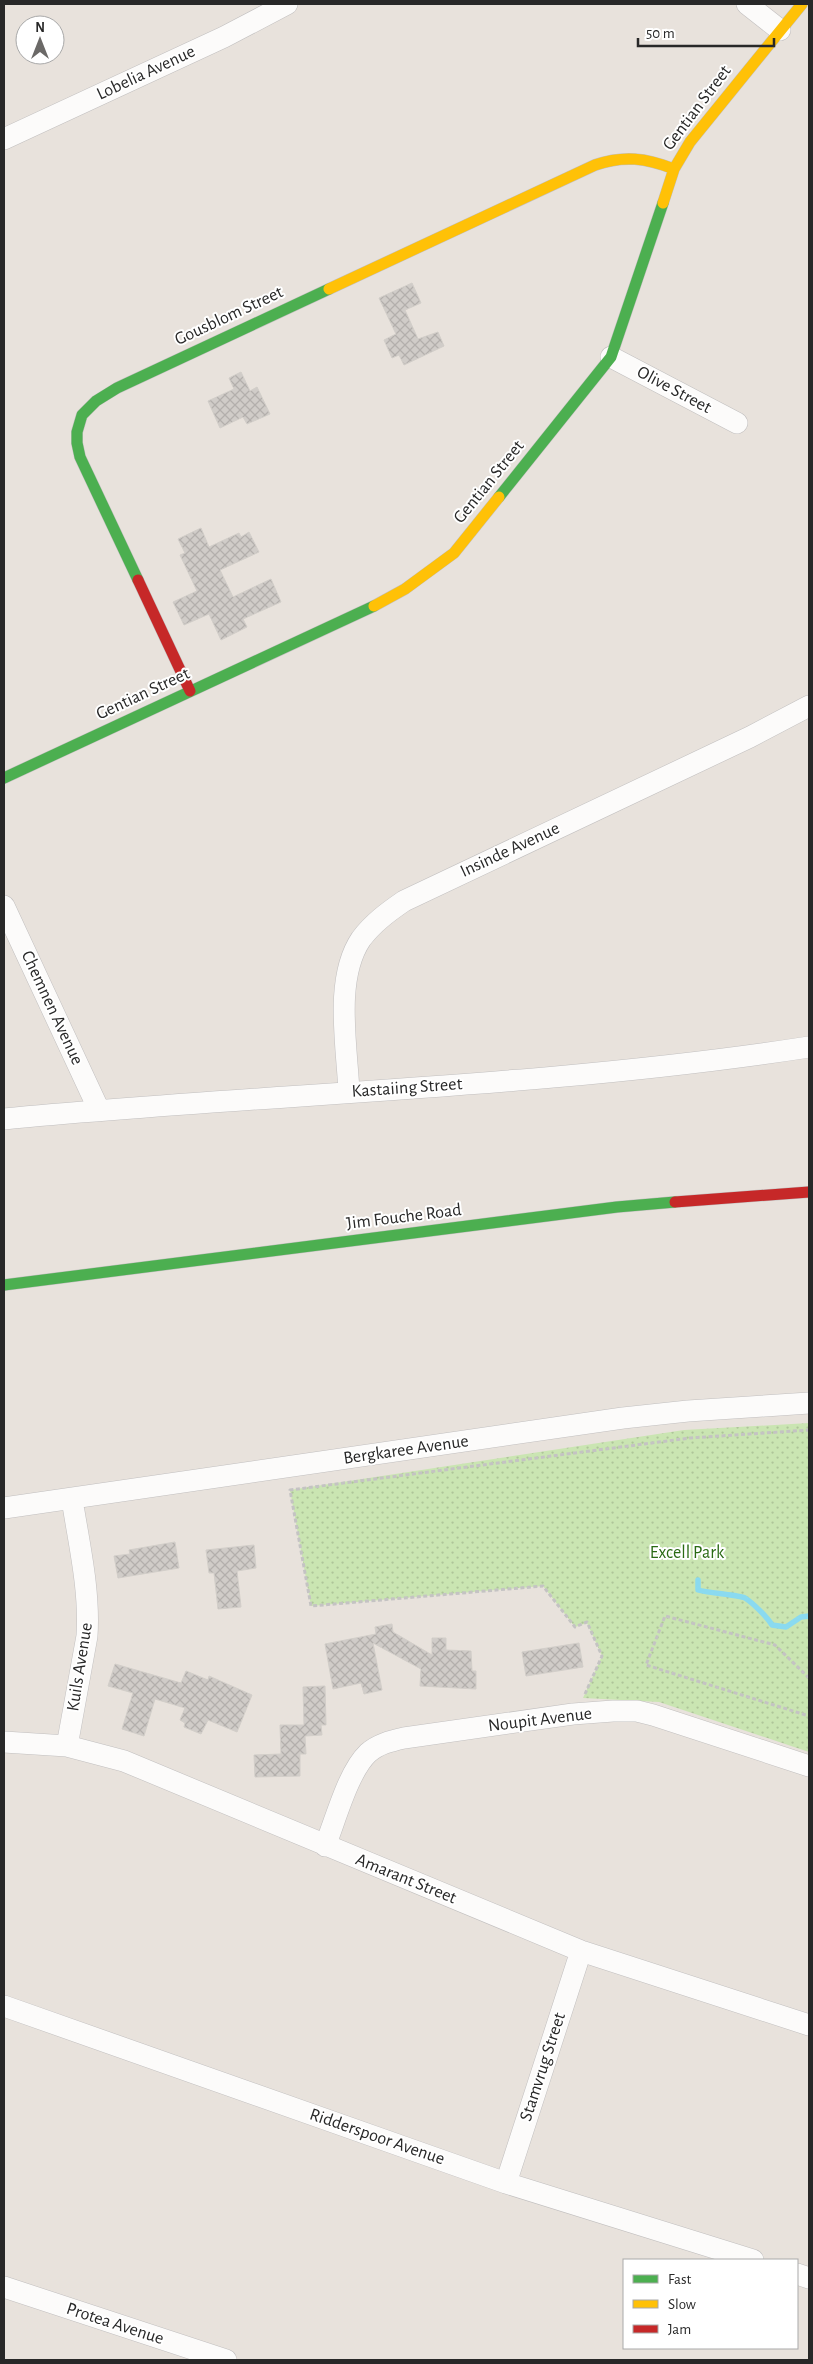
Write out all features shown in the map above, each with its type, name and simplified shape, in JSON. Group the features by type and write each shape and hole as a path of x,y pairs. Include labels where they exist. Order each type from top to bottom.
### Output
{"street":[{"name":"Lobelia Avenue","path":"4,139 224,37 286,4"},
{"path":"747,4 780,30"},
{"name":"Gentian Street","path":"4,778 363,612 405,589 435,569 454,553 611,357 674,169 690,142 802,4"},
{"name":"Gousblom Street","path":"190,691 80,457 76,439 76,428 80,416 90,404 117,388 581,170 613,158 628,156 642,157 674,169"},
{"name":"Olive Street","path":"611,357 737,423"},
{"name":"Insinde Avenue","path":"349,1092 344,1002 346,979 352,956 361,939 381,917 404,901 750,738 809,706"},
{"name":"Chemnen Avenue","path":"4,906 99,1110"},
{"name":"Kastaiing Street","path":"4,1119 99,1110 627,1070 721,1060 809,1047"},
{"name":"Jim Fouche Road","path":"4,1285 617,1208 809,1192"},
{"name":"Bergkaree Avenue","path":"4,1508 623,1418 688,1411 809,1403"},
{"name":"Kuils Avenue","path":"67,1746 87,1636 88,1619 86,1583 72,1499"},
{"name":"Noupit Avenue","path":"326,1846 349,1787 364,1759 384,1743 404,1738 573,1714 636,1711 654,1715 809,1766"},
{"name":"Amarant Street","path":"4,1742 67,1746 124,1761 581,1951 809,2024"},
{"name":"Stamvrug Street","path":"506,2183 581,1951"},
{"name":"Ridderspoor Avenue","path":"4,2006 506,2183 750,2259"},
{"name":"Protea Avenue","path":"4,2287 226,2360"}],"path":[{"path":"583,1698 602,1656 587,1622 576,1627 543,1586 311,1606 290,1490 690,1438 809,1430"},
{"path":"809,1678 774,1645 665,1616 646,1665 809,1716"}],"green space":[{"name":"Excell Park","path":"809,1423 809,1752 659,1702 583,1698 602,1656 587,1623 575,1627 543,1586 311,1606 290,1490 684,1430"}],"building":[{"path":"412,283 421,303 405,310 418,339 438,332 444,346 404,365 399,355 392,358 384,340 396,334 379,298"},
{"path":"241,372 250,391 257,387 270,414 247,424 243,417 220,428 208,401 234,389 229,378"},
{"path":"201,528 209,547 239,533 241,537 249,532 259,552 220,570 233,597 271,579 281,602 243,619 247,627 221,640 209,614 184,625 173,602 197,591 180,555 185,553 178,539"},
{"path":"175,1542 179,1568 118,1578 114,1556 130,1554 129,1550"},
{"path":"254,1545 256,1568 237,1571 241,1607 218,1609 214,1573 209,1573 206,1550"},
{"path":"392,1624 393,1632 432,1655 432,1638 446,1638 446,1650 471,1651 472,1671 476,1671 476,1689 420,1686 421,1669 373,1643 382,1690 364,1694 361,1683 333,1689 325,1644 376,1634 375,1627"},
{"path":"579,1643 583,1667 526,1676 522,1652"},
{"path":"115,1664 181,1683 186,1671 208,1680 209,1676 252,1695 237,1732 208,1720 201,1734 184,1727 185,1723 180,1720 185,1708 155,1699 144,1736 122,1729 133,1693 108,1686"},
{"path":"325,1686 326,1725 321,1725 322,1735 305,1736 306,1754 300,1754 300,1776 255,1777 254,1755 281,1754 280,1725 304,1725 303,1687"}],"waterway":[{"path":"698,1580 698,1590 745,1598 760,1610 772,1625 786,1627 801,1617 809,1616"}],"traffic: fast":[{"path":"499,497 611,357 663,203"},
{"path":"138,580 80,457 77,432 82,415 96,401 117,388 329,289"},
{"path":"4,778 374,606"},
{"path":"4,1285 617,1207 675,1202"}],"traffic: slow":[{"path":"663,203 674,169 690,142 802,4"},
{"path":"329,289 595,165 616,160 635,159 654,162 674,169"},
{"path":"374,606 405,589 454,553 499,497"}],"traffic: jam":[{"path":"138,580 190,691"},
{"path":"675,1202 809,1192"}]}
